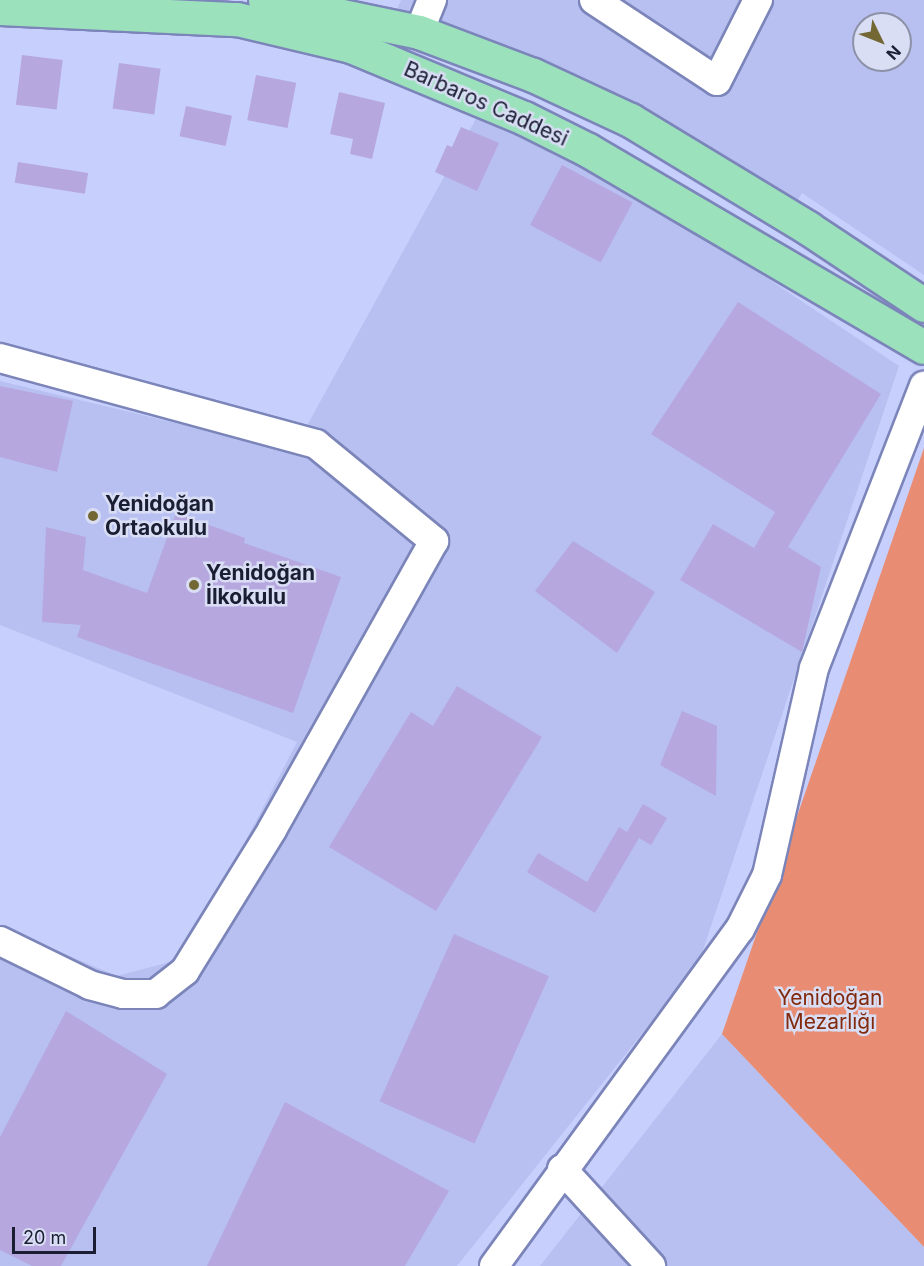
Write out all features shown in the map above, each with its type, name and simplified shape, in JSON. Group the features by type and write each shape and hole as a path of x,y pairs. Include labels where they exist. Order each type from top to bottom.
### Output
{"main road":[{"name":"Barbaros Caddesi","path":"265,0 419,32 533,75 630,120 808,228 924,305"},
{"name":"Barbaros Caddesi","path":"0,8 237,19 351,46 524,118 588,150 924,346"}],"street":[{"path":"419,32 432,0"},
{"path":"594,0 717,81 758,0"},
{"path":"0,358 316,444 434,541 272,830 185,971 156,994 123,994 90,985 0,941"},
{"path":"494,1266 740,929 767,875 814,668 924,386"},
{"path":"562,1170 651,1266"}],"shaded area":[{"path":"401,0 924,0 924,275 802,193 798,200 553,66 397,10"},
{"path":"477,117 629,186 899,366 699,962 457,1266 0,1266 0,959 8,930 117,976 185,958 297,742 0,625 0,381 293,451"},
{"path":"722,1034 924,1247 924,1266 540,1266"}],"green space":[{"name":"Yenidoğan Mezarlığı","path":"924,448 924,1247 722,1034"}],"building":[{"path":"22,55 63,60 57,110 16,105"},
{"path":"119,63 161,69 154,114 113,109"},
{"path":"256,75 296,83 287,128 247,120"},
{"path":"339,92 385,103 372,159 350,154 353,139 330,134"},
{"path":"186,106 232,116 226,146 180,136"},
{"path":"461,127 499,143 477,191 435,172 447,145 452,147"},
{"path":"18,162 88,173 85,194 15,183"},
{"path":"562,165 633,203 601,263 530,225"},
{"path":"738,302 881,394 788,547 821,567 802,652 680,580 713,524 754,548 775,512 651,434"},
{"path":"0,386 73,401 57,472 0,457"},
{"path":"176,513 245,538 244,543 341,577 293,713 77,637 81,625 42,622 46,527 86,537 83,570 147,593"},
{"path":"573,541 655,592 617,653 535,591"},
{"path":"457,686 542,737 436,911 329,847 411,712 433,726"},
{"path":"682,711 717,726 716,796 660,765"},
{"path":"643,804 667,818 651,845 639,838 595,913 527,872 538,853 587,882 619,827 627,832"},
{"path":"454,934 549,976 475,1143 380,1101"},
{"path":"66,1011 167,1074 61,1266 32,1266 0,1250 0,1137"},
{"path":"285,1102 449,1191 405,1266 207,1266"}],"place":[{"name":"Yenidoğan Ortaokulu","path":"93,516"},
{"name":"Yenidoğan İlkokulu","path":"194,585"}]}
